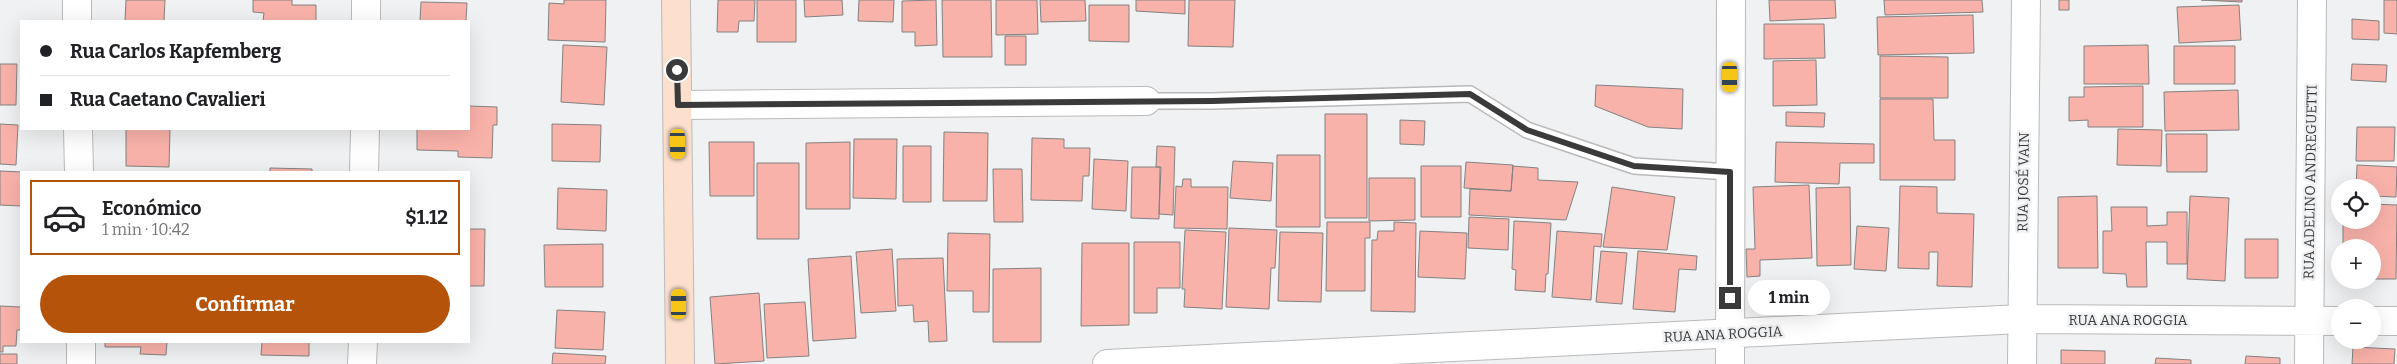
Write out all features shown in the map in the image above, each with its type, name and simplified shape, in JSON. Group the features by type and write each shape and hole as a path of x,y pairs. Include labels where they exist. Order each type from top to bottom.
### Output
{"street":[{"path":"77,0 77,20"},
{"path":"366,0 366,20"},
{"path":"676,0 680,364"},
{"path":"1730,364 1731,0"},
{"name":"RUA JOSÉ VAIN","path":"2022,364 2026,0"},
{"name":"RUA ADELINO ANDREGUETTI","path":"2309,364 2312,0"},
{"path":"678,105 1146,101"},
{"path":"78,130 79,171"},
{"path":"364,171 365,130"},
{"name":"RUA ANA ROGGIA","path":"1107,364 2021,319 2331,321"},
{"path":"2381,321 2397,321"},
{"path":"81,343 81,364"},
{"path":"362,364 363,343"}],"lane":[{"path":"1146,101 1470,94 1527,130 1634,166 1730,172"}],"building":[{"path":"126,0 165,0 164,20 125,20"},
{"path":"253,0 292,0 292,5 316,5 316,20 263,20 264,13 253,12"},
{"path":"564,0 606,0 605,42 548,40 549,3 564,4"},
{"path":"718,0 755,0 754,21 739,21 738,32 717,32"},
{"path":"757,0 796,0 796,42 757,42"},
{"path":"804,0 842,0 843,15 805,17"},
{"path":"859,0 894,0 893,22 858,21"},
{"path":"936,0 937,45 915,46 915,32 902,32 902,1"},
{"path":"942,0 991,0 992,57 943,57"},
{"path":"996,0 1037,0 1038,34 996,35"},
{"path":"1040,0 1085,0 1086,21 1041,22"},
{"path":"1136,0 1185,0 1185,14 1136,11"},
{"path":"1189,0 1235,0 1233,47 1188,46"},
{"path":"1769,0 1835,0 1836,18 1770,21"},
{"path":"1884,0 1982,0 1983,12 1885,15"},
{"path":"2059,0 2069,0 2069,10 2059,10"},
{"path":"2201,0 2242,0 2242,2"},
{"path":"2384,0 2397,0 2397,34 2384,33"},
{"path":"421,2 467,3 466,20 420,20"},
{"path":"1089,5 1129,5 1129,42 1089,41"},
{"path":"2239,5 2241,40 2179,43 2177,7"},
{"path":"1973,15 1974,53 1878,55 1877,17"},
{"path":"2352,19 2379,21 2379,40 2352,39"},
{"path":"1764,24 1824,24 1825,58 1764,59"},
{"path":"1005,36 1026,36 1026,65 1005,65"},
{"path":"563,45 607,47 604,105 561,102"},
{"path":"2148,45 2149,84 2084,84 2084,46"},
{"path":"2174,46 2235,46 2235,84 2174,84"},
{"path":"1880,56 1948,57 1948,98 1880,98"},
{"path":"1816,60 1817,105 1773,106 1773,61"},
{"path":"0,64 17,64 16,105 0,105"},
{"path":"2352,64 2387,65 2386,82 2351,80"},
{"path":"1596,85 1683,89 1682,129 1648,127 1595,106"},
{"path":"2143,86 2143,127 2088,127 2088,120 2069,121 2069,97 2084,97 2084,87"},
{"path":"2238,90 2239,130 2165,131 2164,92"},
{"path":"1880,99 1933,99 1934,140 1955,140 1955,180 1880,180"},
{"path":"470,106 497,107 497,125 493,125 492,158 458,157 458,151 417,150 417,130 470,130"},
{"path":"1786,112 1825,113 1824,127 1786,126"},
{"path":"1325,114 1367,114 1367,218 1325,218"},
{"path":"1400,120 1425,121 1424,145 1400,144"},
{"path":"0,124 18,125 16,165 0,164"},
{"path":"552,124 601,125 600,162 552,161"},
{"path":"2357,127 2395,127 2394,161 2356,161"},
{"path":"2118,129 2162,130 2161,166 2117,165"},
{"path":"126,130 170,130 169,167 126,166"},
{"path":"944,132 988,133 987,201 943,201"},
{"path":"2166,134 2207,134 2207,172 2167,172"},
{"path":"1032,138 1064,139 1064,148 1090,148 1089,176 1083,176 1082,201 1031,200"},
{"path":"854,139 897,139 896,199 853,198"},
{"path":"709,142 754,142 754,196 710,196"},
{"path":"850,142 850,209 806,209 806,143"},
{"path":"1776,142 1874,144 1874,163 1840,163 1839,184 1775,182"},
{"path":"903,146 931,146 931,202 903,202"},
{"path":"1157,146 1175,147 1173,215 1159,214 1161,167 1156,167"},
{"path":"1277,155 1320,155 1320,227 1276,227"},
{"path":"1094,159 1128,161 1126,211 1092,209"},
{"path":"1233,161 1273,163 1271,201 1230,198"},
{"path":"1466,162 1513,165 1511,191 1464,188"},
{"path":"757,163 799,163 799,239 757,239"},
{"path":"2357,165 2397,167 2396,197 2381,196 2381,179 2356,179"},
{"path":"1421,166 1461,166 1461,217 1421,217"},
{"path":"1513,166 1538,168 1538,180 1578,182 1566,220 1469,215 1470,189 1511,191"},
{"path":"1132,167 1160,167 1159,219 1131,218"},
{"path":"270,168 312,169 312,171 270,171"},
{"path":"993,169 1022,169 1023,222 994,222"},
{"path":"0,171 20,172 20,206 0,205"},
{"path":"1369,178 1415,178 1415,220 1369,221"},
{"path":"1183,179 1191,179 1191,187 1228,187 1227,229 1174,228 1176,186 1182,187"},
{"path":"1809,185 1812,258 1760,260 1760,276 1747,277 1746,249 1755,249 1753,187"},
{"path":"1900,186 1937,187 1937,213 1974,214 1972,287 1937,286 1938,252 1929,252 1929,269 1898,268"},
{"path":"1612,187 1675,197 1667,250 1603,247"},
{"path":"1850,187 1851,265 1817,266 1816,188"},
{"path":"558,188 607,190 606,231 557,229"},
{"path":"2097,196 2098,268 2058,268 2058,197"},
{"path":"2190,196 2229,198 2225,281 2187,279"},
{"path":"2381,204 2397,205 2396,279 2381,279 2381,239 2343,239 2343,229 2381,229"},
{"path":"2111,207 2147,207 2147,226 2167,225 2167,212 2187,212 2187,264 2167,264 2167,242 2146,242 2147,287 2127,287 2126,274 2103,273 2103,231 2112,231"},
{"path":"1469,217 1509,219 1508,250 1468,248"},
{"path":"1514,221 1551,223 1545,292 1515,290 1516,270 1512,269"},
{"path":"1327,222 1370,222 1370,238 1365,238 1365,291 1326,291"},
{"path":"1394,222 1416,223 1415,312 1371,311 1372,240 1377,240 1378,231 1394,231"},
{"path":"1857,226 1889,228 1886,271 1854,269"},
{"path":"1229,228 1277,230 1275,268 1271,268 1269,309 1226,307"},
{"path":"470,229 485,229 484,286 470,286"},
{"path":"1185,230 1226,232 1222,309 1184,307 1185,289 1182,289"},
{"path":"1420,231 1467,233 1465,279 1418,277"},
{"path":"1557,231 1602,234 1601,247 1594,246 1591,300 1552,297"},
{"path":"1280,232 1323,233 1321,302 1278,301"},
{"path":"948,233 990,234 989,312 973,312 973,291 947,291"},
{"path":"2245,239 2278,239 2278,278 2245,278"},
{"path":"1134,242 1180,242 1180,288 1157,288 1157,313 1134,313"},
{"path":"1082,243 1129,243 1129,325 1081,326"},
{"path":"603,244 603,287 545,287 544,245"},
{"path":"892,249 896,311 861,313 856,252"},
{"path":"1601,251 1627,253 1622,304 1596,302"},
{"path":"1638,251 1697,256 1696,270 1679,269 1675,312 1633,309"},
{"path":"851,256 856,338 813,341 808,259"},
{"path":"943,258 947,341 929,342 928,321 914,322 913,305 898,306 897,259"},
{"path":"1041,268 1041,342 993,342 993,269"},
{"path":"759,293 764,361 715,364 710,297"},
{"path":"805,302 809,356 767,358 764,304"},
{"path":"0,306 20,307 20,330 17,330 16,346 3,346 3,352 0,352"},
{"path":"557,310 605,312 603,350 555,348"},
{"path":"105,343 167,343 166,355 140,354 141,347 105,347"},
{"path":"262,343 309,343 309,356 261,355"},
{"path":"2353,349 2395,349 2394,364 2352,364"},
{"path":"2061,350 2105,351 2105,364 2061,364"},
{"path":"553,353 606,356 605,364 552,364"},
{"path":"0,354 17,354 17,364 0,364"},
{"path":"2246,356 2280,358 2280,364 2245,364"},
{"path":"2156,358 2191,360 2191,364 2155,364"}],"route":[{"path":"677,70 678,105 1212,101 1470,94 1527,130 1634,166 1730,172 1730,298"}]}
